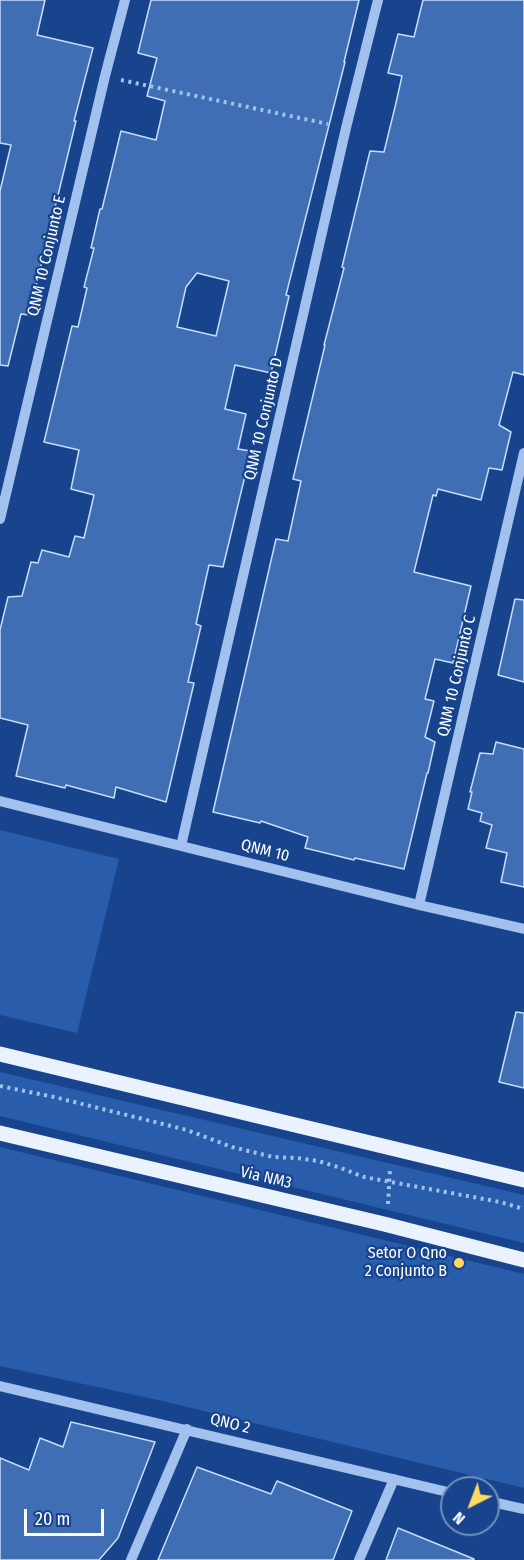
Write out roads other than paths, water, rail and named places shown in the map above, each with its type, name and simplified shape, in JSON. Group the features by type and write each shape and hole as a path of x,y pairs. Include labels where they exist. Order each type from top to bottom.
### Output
{"main road":[{"path":"0,1054 524,1180"},
{"name":"Via NM3","path":"0,1133 384,1224 524,1260"}],"street":[{"name":"QNM 10 Conjunto E","path":"0,519 124,0"},
{"name":"QNM 10 Conjunto D","path":"180,846 346,128 378,0"},
{"name":"QNM 10 Conjunto C","path":"419,905 524,453"},
{"name":"QNM 10","path":"0,801 524,929"},
{"name":"QNO 2","path":"0,1386 440,1490"},
{"path":"131,1560 187,1430"},
{"path":"359,1560 394,1479"},
{"path":"500,1504 524,1509"}],"place":[{"name":"Setor O Qno 2 Conjunto B","path":"459,1263"}]}
